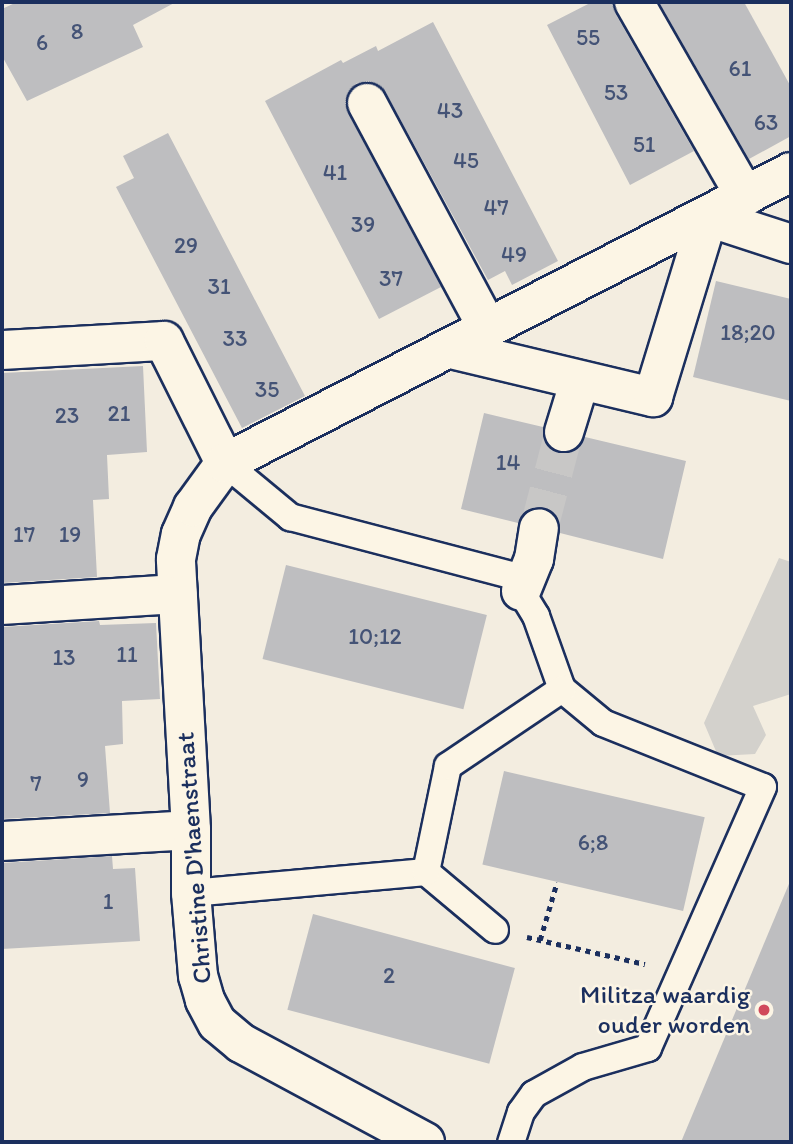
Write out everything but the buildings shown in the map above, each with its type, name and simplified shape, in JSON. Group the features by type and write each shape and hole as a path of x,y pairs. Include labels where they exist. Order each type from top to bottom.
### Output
{"street":[{"path":"634,2 745,196"},
{"path":"367,103 488,329"},
{"name":"Christine D'haenstraat","path":"425,1142 241,1043 218,1023 205,1000 198,976 191,893 191,831 176,559 181,534 193,507 225,463 791,173"},
{"path":"451,348 653,397 708,217 791,244"},
{"path":"2,350 164,341 225,463"},
{"path":"564,432 580,380"},
{"path":"521,591 534,559 539,528"},
{"path":"2,605 178,594"},
{"path":"2,841 191,831"}],"lane":[{"path":"225,463 289,517 511,575 536,616 562,689 603,723 763,787 648,1048 583,1067 534,1094 521,1112 511,1142"},
{"path":"426,872 447,766 562,689"},
{"path":"191,893 426,872 495,930"}],"path":[{"path":"540,940 557,882"},
{"path":"495,930 682,972"}],"shaded area":[{"path":"779,558 791,562 791,694 753,706 766,735 755,754 718,756 704,723"}],"tunnel":[{"path":"539,528 564,432"}],"place":[{"name":"Militza waardig ouder worden","path":"764,1010"}]}
